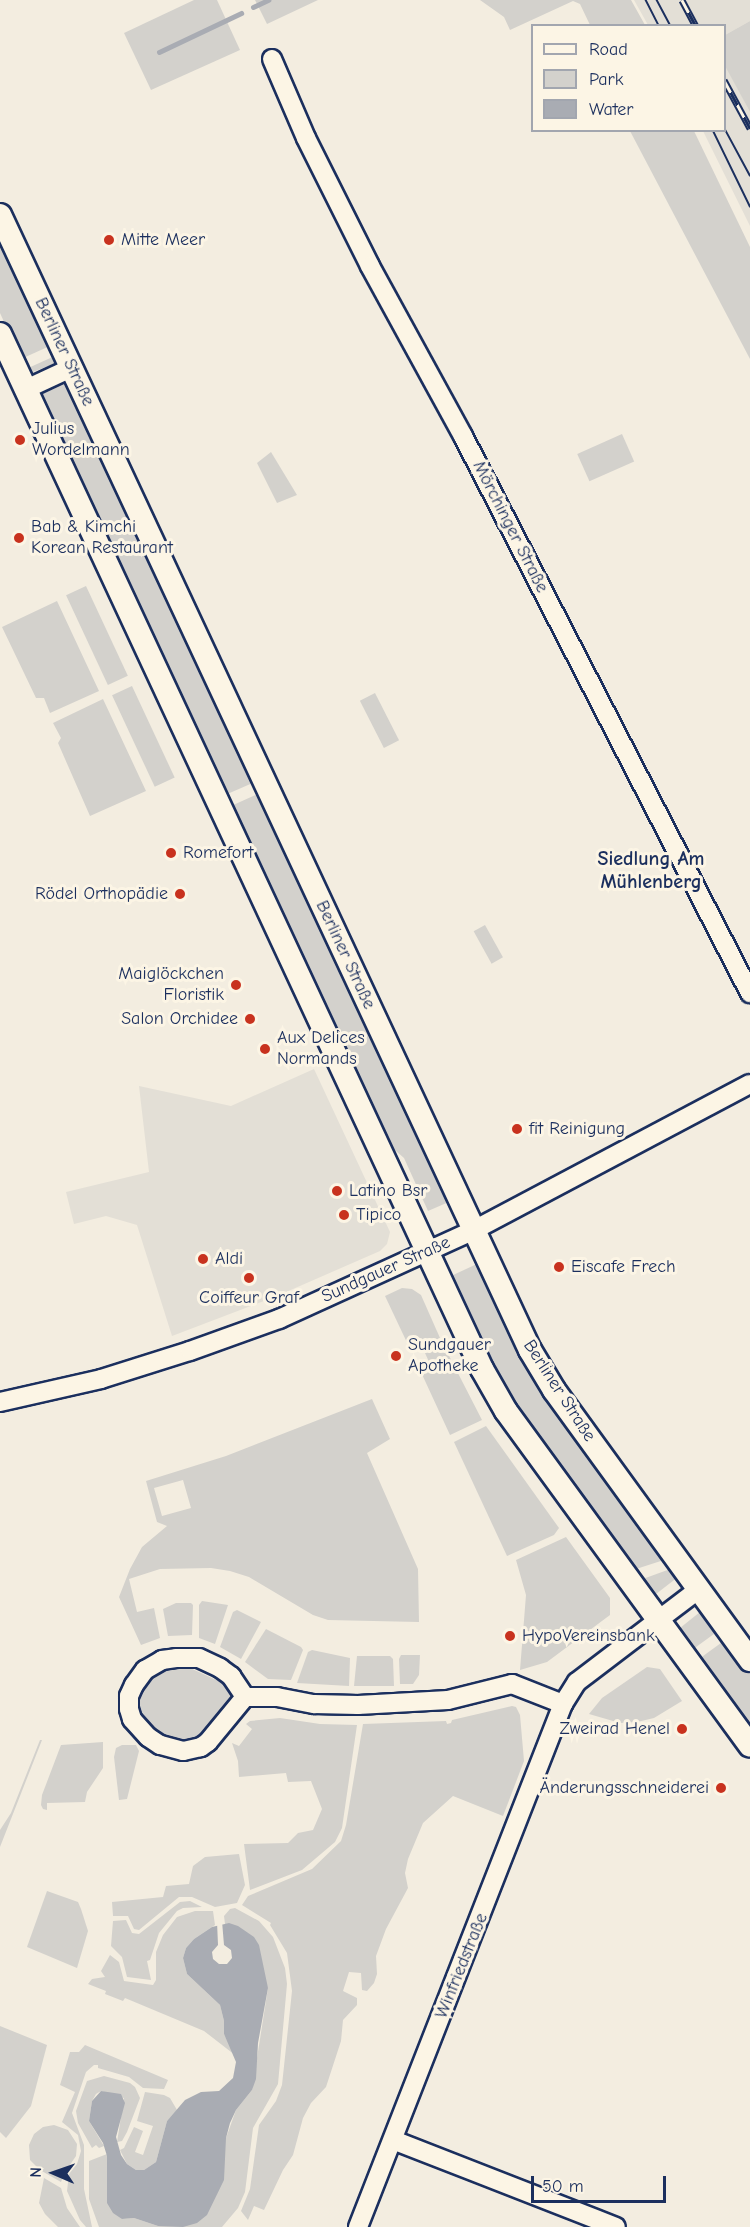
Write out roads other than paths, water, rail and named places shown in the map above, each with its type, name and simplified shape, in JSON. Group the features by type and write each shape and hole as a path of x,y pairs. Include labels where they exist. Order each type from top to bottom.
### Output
{"main road":[{"name":"Berliner Straße","path":"0,215 474,1230 542,1370 750,1660"},
{"path":"0,334 482,1369 506,1411 750,1746"}],"street":[{"name":"Mörchinger Straße","path":"272,59 306,138 370,266 464,436 750,993"},
{"path":"26,389 71,368"},
{"name":"Sundgauer Straße","path":"0,1402 101,1379 190,1351 279,1319 474,1230 750,1084"},
{"name":"Winfriedstraße","path":"358,2227 563,1704 577,1682 699,1589"},
{"path":"176,1658 199,1658 220,1668 231,1676 245,1697 208,1742 201,1747 183,1751 160,1745 148,1737 132,1719 129,1709 129,1696 145,1670 162,1660 176,1658"},
{"path":"245,1697 277,1697 314,1704 358,1705 448,1700 512,1684 563,1704"},
{"path":"393,2140 616,2227"}],"water":[{"path":"229,1923 254,1937 259,1945 268,1988 258,2043 256,2079 252,2090 236,2110 230,2123 226,2138 224,2180 207,2215 197,2223 183,2227 158,2226 134,2218 122,2219 113,2213 107,2203 107,2156 103,2143 89,2121 92,2101 101,2091 121,2094 125,2103 116,2137 121,2155 127,2164 136,2170 144,2170 156,2162 167,2121 185,2100 201,2092 219,2091 233,2078 236,2062 224,2034 220,2005 187,1974 183,1958 186,1948 194,1939 212,1927"}],"waterway":[{"path":"253,7 268,0"},
{"path":"159,52 241,13"}],"tram line":[{"path":"646,0 658,24"},
{"path":"657,0 670,24"},
{"path":"726,131 750,175"},
{"path":"714,132 750,206"}],"railway":[{"path":"682,0 695,24"},
{"path":"726,84 750,128"}],"place":[{"name":"Mitte Meer","path":"109,240"},
{"name":"Julius Wordelmann","path":"20,440"},
{"name":"Bab & Kimchi Korean Restaurant","path":"19,538"},
{"name":"Romefort","path":"171,853"},
{"name":"Rödel Orthopädie","path":"180,894"},
{"name":"Maiglöckchen Floristik","path":"236,985"},
{"name":"Salon Orchidee","path":"250,1019"},
{"name":"Aux Delices Normands","path":"265,1049"},
{"name":"fit Reinigung","path":"517,1129"},
{"name":"Latino Bsr","path":"337,1191"},
{"name":"Tipico","path":"344,1215"},
{"name":"Aldi","path":"203,1259"},
{"name":"Eiscafe Frech","path":"559,1267"},
{"name":"Coiffeur Graf","path":"249,1278"},
{"name":"Sundgauer Apotheke","path":"396,1356"},
{"name":"HypoVereinsbank","path":"510,1636"},
{"name":"Zweirad Henel","path":"682,1729"},
{"name":"Änderungsschneiderei","path":"721,1788"}],"district":[{"name":"Siedlung Am Mühlenberg","path":"651,870"}]}
